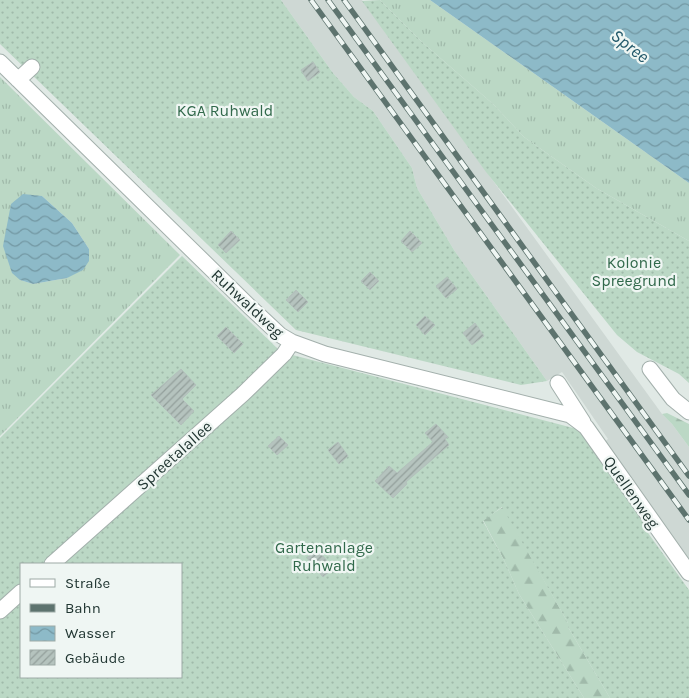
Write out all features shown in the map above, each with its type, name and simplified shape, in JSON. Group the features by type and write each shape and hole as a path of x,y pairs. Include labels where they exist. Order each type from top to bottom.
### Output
{"street":[{"name":"Ruhwaldweg","path":"0,62 280,335 292,342 325,354 570,415"},
{"path":"18,80 32,67"},
{"name":"Spreetalallee","path":"53,563 243,394 284,354 292,342"},
{"path":"650,369 673,399 689,412"},
{"path":"558,383 586,427"},
{"name":"Quellenweg","path":"570,415 586,427 689,573"},
{"path":"0,611 20,593"}],"shaded area":[{"path":"281,0 362,0 662,414 689,447 689,561 603,443 608,439 562,372 547,381 454,250 417,188 412,168 373,111 354,97 333,73"}],"green space":[{"name":"KGA Ruhwald","path":"0,0 281,0 333,73 354,97 373,111 412,168 417,188 454,250 547,381 521,385 296,330 0,44"},
{"path":"380,0 430,0 689,183 689,241 596,188 524,137 493,104 422,42"},
{"name":"Kolonie Spreegrund","path":"380,0 422,42 493,104 524,137 596,188 689,241 689,383 679,374 637,352 617,335 486,172 362,1"},
{"path":"0,77 180,255 0,436","holes":["42,196 72,223 89,249 67,278 33,284 20,280"]},
{"name":"Gartenanlage Ruhwald","path":"182,256 281,352 581,430 647,523 643,526 689,590 689,698 610,698 568,627 568,623 502,507 483,521 504,560 519,594 584,698 0,698 0,438"},
{"path":"667,413 689,424 689,447 662,414"},
{"path":"503,507 568,623 568,627 610,698 584,698 519,594 483,520"}],"water":[{"name":"Spree","path":"430,0 689,0 689,183"},
{"path":"23,194 42,196 72,223 89,249 89,261 83,270 67,278 33,284 20,280 12,273 3,246 11,204"}],"building":[{"path":"313,62 320,72 308,81 301,70"},
{"path":"231,231 240,240 226,253 218,245"},
{"path":"410,231 422,243 412,252 401,241"},
{"path":"370,272 379,281 370,290 361,281"},
{"path":"447,277 457,289 446,298 436,286"},
{"path":"296,290 308,302 298,312 286,300"},
{"path":"425,316 435,325 425,335 416,325"},
{"path":"475,323 484,336 472,345 463,333"},
{"path":"226,327 243,344 234,353 217,336"},
{"path":"181,369 196,385 182,399 194,411 181,425 151,395"},
{"path":"436,424 448,437 445,439 449,445 406,482 407,484 393,498 375,481 389,466 397,473 433,442 425,433"},
{"path":"279,436 288,445 277,455 268,446"},
{"path":"338,442 348,456 339,464 328,450"},
{"path":"317,549 333,568 323,577 307,558"}],"railway":[{"path":"311,0 689,520"},
{"path":"328,0 689,495"},
{"path":"344,0 689,476"}]}
